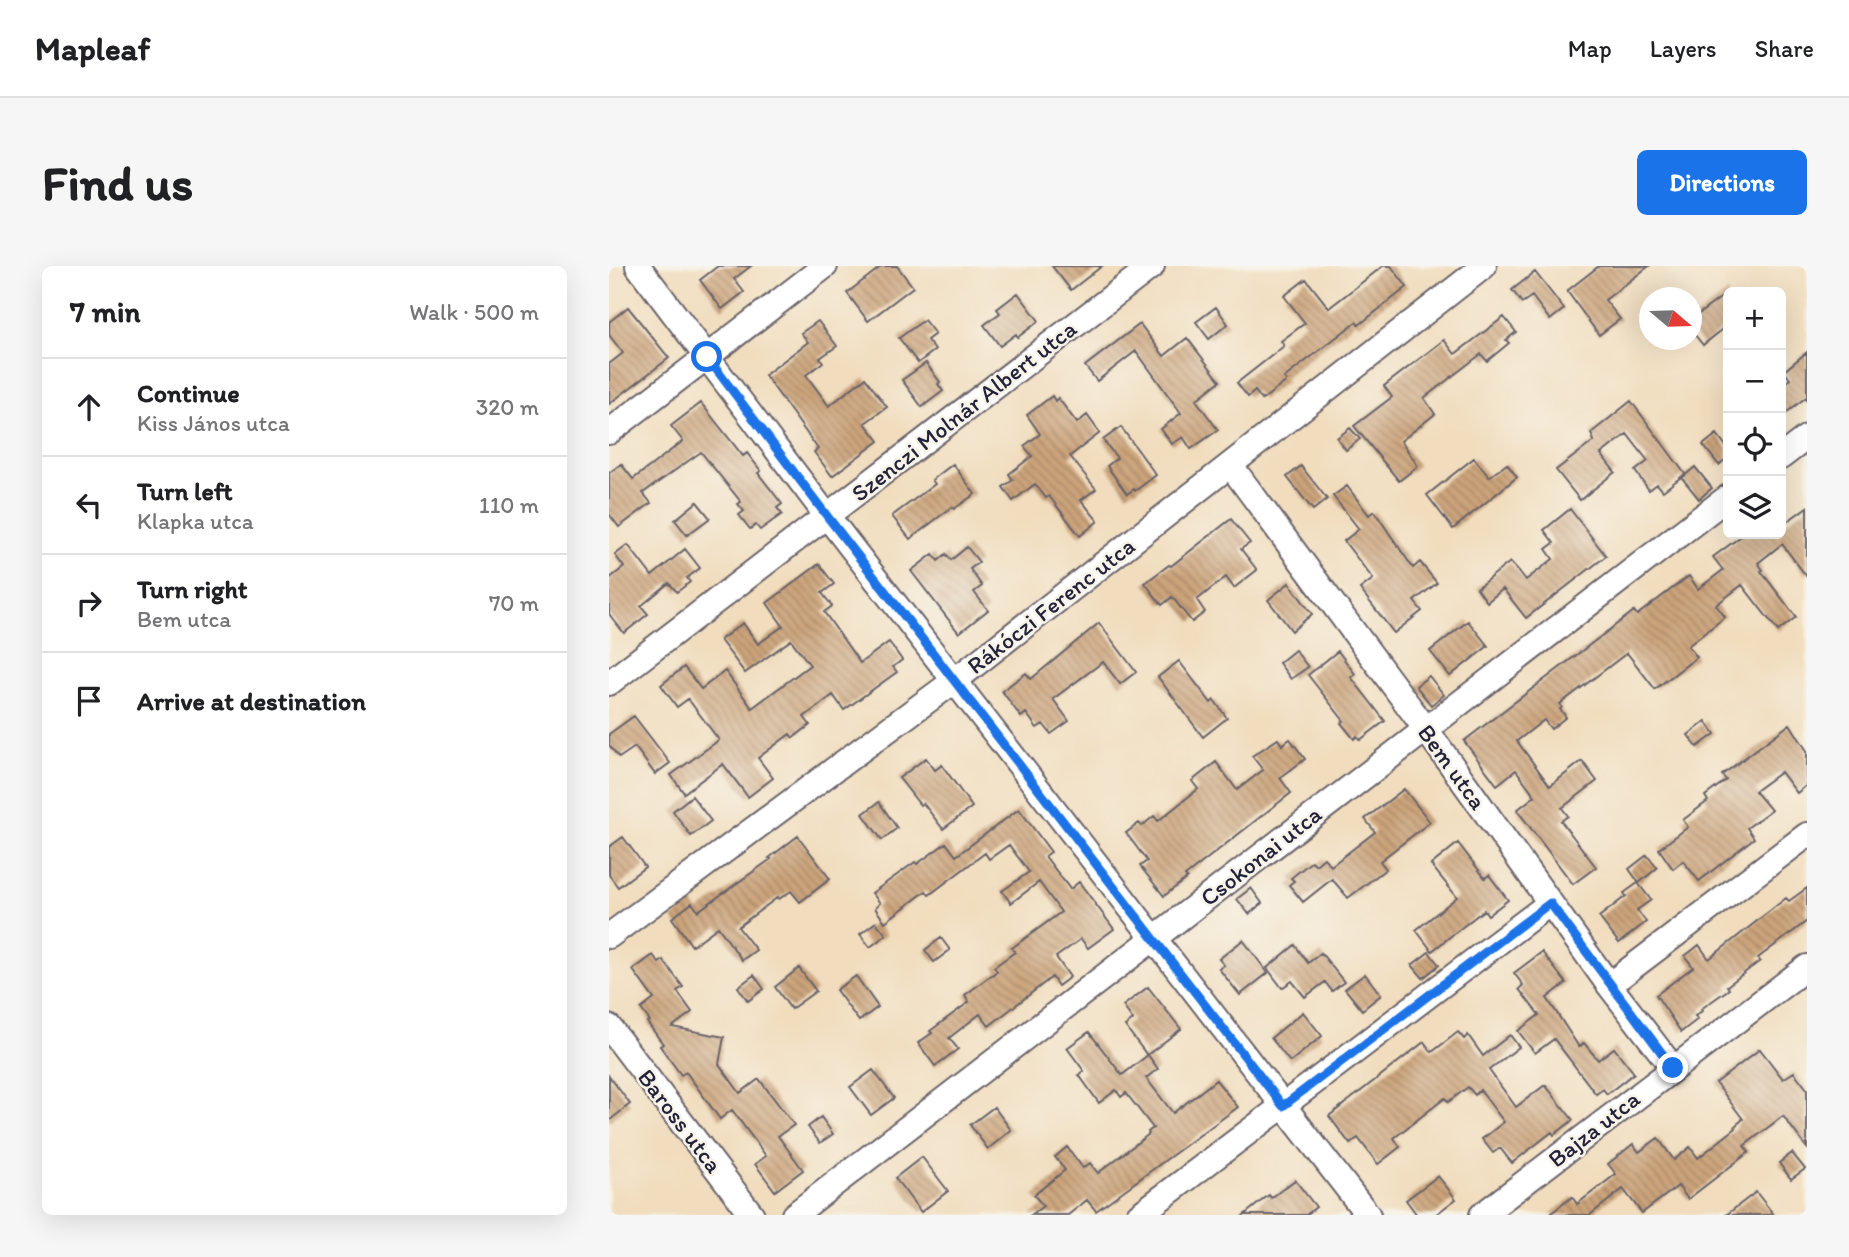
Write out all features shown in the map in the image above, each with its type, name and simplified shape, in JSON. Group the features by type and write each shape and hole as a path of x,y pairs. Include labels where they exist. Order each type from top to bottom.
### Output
{"street":[{"path":"638,266 827,516 1368,1215"},
{"path":"609,432 825,266"},
{"name":"Szenczi Molnár Albert utca","path":"609,683 1152,266"},
{"name":"Rákóczi Ferenc utca","path":"609,936 954,681 1484,266"},
{"path":"1786,453 1807,437"},
{"name":"Bem utca","path":"1231,466 1425,728 1609,985 1673,1068"},
{"name":"Csokonai utca","path":"794,1215 1723,501"},
{"path":"1609,985 1807,835"},
{"path":"1139,1215 1550,903"},
{"name":"Bajza utca","path":"1482,1215 1807,967"},
{"name":"Baross utca","path":"609,1027 751,1215"}],"building":[{"path":"718,266 751,266 734,279 744,292 722,309 700,280"},
{"path":"882,266 897,266 913,287 868,321 847,293"},
{"path":"1052,266 1102,266 1071,290"},
{"path":"1383,266 1391,266 1407,287 1359,325 1356,322 1325,346 1284,378 1287,381 1262,400 1255,391 1248,397 1237,383 1284,346 1281,341 1305,323 1284,296 1306,279 1329,308"},
{"path":"1599,266 1649,266 1605,300 1620,319 1599,335 1567,291"},
{"path":"1535,272 1564,309 1550,320 1532,296 1522,303 1512,290"},
{"path":"1018,293 1039,321 1018,337 1016,334 1000,346 984,325 1000,313 997,309"},
{"path":"1723,296 1723,329 1703,345 1702,344 1702,312"},
{"path":"628,307 669,358 609,404 609,364 623,353 609,335 609,322"},
{"path":"1216,307 1228,324 1209,339 1196,322"},
{"path":"1504,317 1516,332 1506,340 1509,343 1487,361 1481,354 1424,398 1435,414 1401,441 1418,466 1399,481 1354,426 1392,397 1384,386 1444,340 1455,354"},
{"path":"924,320 935,334 927,340 935,350 918,363 899,338"},
{"path":"818,321 837,346 820,358 823,362 806,375 829,406 865,378 887,407 865,423 879,441 832,476 814,452 818,449 765,375 808,342 801,333"},
{"path":"1140,324 1164,356 1187,338 1220,381 1196,400 1218,430 1191,449 1183,437 1172,444 1161,429 1181,413 1136,351 1097,381 1085,366"},
{"path":"1807,352 1807,401 1805,398 1786,413 1786,383 1790,379 1786,369"},
{"path":"926,363 940,382 938,384 943,391 922,407 902,380"},
{"path":"1052,396 1055,401 1058,398 1077,423 1087,415 1100,433 1070,456 1096,489 1081,500 1098,521 1080,536 1049,496 1046,498 1035,484 1013,501 1003,487 1013,480 1009,474 1032,456 1024,446 1040,434 1027,415"},
{"path":"1631,401 1685,474 1663,491 1657,484 1649,490 1635,471 1648,461 1627,434 1601,454 1615,472 1580,500 1556,470 1594,441 1591,433"},
{"path":"701,403 743,456 747,453 761,471 758,473 782,504 777,508 782,514 760,530 756,525 750,529 739,515 744,511 738,504 741,502 701,452 643,493 651,503 619,527 609,514 609,473 621,464 633,479 657,461 683,441 671,426"},
{"path":"1121,427 1156,475 1127,494 1107,466 1117,458 1103,440"},
{"path":"1350,428 1360,439 1346,450 1337,438"},
{"path":"1717,434 1723,442 1723,461 1719,465 1703,445"},
{"path":"1474,458 1489,477 1507,464 1517,477 1453,529 1427,495"},
{"path":"953,464 975,494 954,509 952,507 910,539 892,516 935,484 932,480"},
{"path":"1301,466 1327,499 1313,510 1287,477"},
{"path":"1695,467 1712,488 1699,499 1682,478"},
{"path":"1347,486 1369,515 1374,511 1413,568 1420,562 1437,583 1414,601 1422,611 1394,633 1360,589 1373,579 1344,541 1359,529 1333,496"},
{"path":"697,502 710,518 687,535 675,520"},
{"path":"1807,507 1807,577 1782,544 1758,563 1763,570 1761,571 1796,617 1778,631 1742,585 1716,605 1725,617 1688,646 1697,657 1655,689 1627,653 1560,704 1566,717 1551,729 1544,720 1517,741 1550,786 1582,761 1597,781 1562,808 1568,816 1561,821 1596,867 1573,884 1517,810 1535,796 1516,770 1497,785 1464,741 1634,611 1637,615 1689,576 1698,589 1723,570 1713,557 1737,539 1786,539 1786,522"},
{"path":"1570,509 1606,556 1526,618 1503,589 1487,602 1477,588 1510,562 1526,580 1553,559 1546,549 1554,543 1544,530"},
{"path":"1231,519 1250,543 1241,549 1257,570 1234,588 1226,577 1197,600 1205,612 1192,622 1172,597 1162,605 1145,583"},
{"path":"628,545 652,576 685,549 700,568 687,578 690,582 677,592 669,583 641,606 648,614 624,633 609,614 609,579 624,567 615,555"},
{"path":"967,547 979,562 970,569 982,586 974,592 988,610 959,633 911,571 933,554 938,561 946,554 951,560"},
{"path":"819,564 834,584 822,593 832,606 824,612 860,663 889,642 902,660 893,667 897,672 844,710 833,695 804,717 810,725 793,738 790,734 758,758 773,778 748,797 723,764 684,793 671,775 719,740 688,699 677,707 661,685 684,667 701,689 725,671 752,708 810,665 791,640 745,673 720,640 743,623 758,644 783,626 767,603"},
{"path":"1289,583 1312,614 1292,631 1268,600"},
{"path":"1468,621 1488,646 1450,676 1430,651"},
{"path":"1099,623 1136,672 1120,684 1103,662 1053,699 1069,721 1051,734 1043,724 1037,728 1026,713 1021,717 1002,691 1026,673 1031,679"},
{"path":"1295,650 1308,667 1291,679 1279,663"},
{"path":"1338,651 1355,674 1351,677 1385,721 1360,740 1357,736 1354,739 1341,723 1344,721 1308,675"},
{"path":"1179,661 1211,703 1214,700 1227,718 1203,737 1158,677"},
{"path":"1429,676 1444,695 1431,705 1416,686"},
{"path":"634,716 670,763 655,774 635,747 619,758 609,745 609,734"},
{"path":"1706,721 1715,734 1697,747 1688,735"},
{"path":"1790,724 1807,751 1807,785 1797,793 1781,772 1755,791 1771,810 1747,828 1754,838 1699,881 1683,861 1673,869 1659,849 1688,827 1683,820 1708,801 1705,796 1726,780 1722,775"},
{"path":"1278,739 1282,745 1290,739 1305,759 1280,778 1291,793 1185,876 1187,878 1164,896 1140,866 1147,861 1126,833 1139,823 1142,826 1154,816 1158,821 1198,789 1192,781 1216,762 1237,790 1263,770 1252,756"},
{"path":"926,758 935,770 942,765 972,807 943,829 899,778"},
{"path":"1404,789 1430,822 1380,861 1386,869 1348,898 1332,879 1303,902 1289,885 1294,881 1291,878 1312,861 1316,865 1324,858 1331,866 1375,832 1365,819"},
{"path":"692,796 711,821 691,836 673,811"},
{"path":"879,802 897,828 882,840 863,814"},
{"path":"1019,809 1051,852 1045,856 1070,889 1079,882 1114,929 1088,948 1081,939 1056,957 1070,977 1058,986 1052,977 989,1026 980,1014 949,1038 958,1049 935,1066 918,1043 969,1002 965,995 997,971 994,967 1015,952 1012,948 1061,912 1039,882 1011,903 1002,891 1029,872 1009,845 989,859 985,853 929,895 926,891 885,922 875,908 880,903 872,893 946,843 956,856"},
{"path":"798,836 830,879 800,902 791,891 779,899 778,897 738,927 756,950 742,960 718,927 692,946 672,918 692,903 698,911 771,859 769,858"},
{"path":"623,837 645,867 618,887 609,875 609,847"},
{"path":"1458,843 1485,878 1489,875 1508,900 1488,915 1484,910 1432,951 1416,930 1457,897 1431,865"},
{"path":"1647,855 1657,868 1639,883 1629,869"},
{"path":"1638,883 1651,900 1637,910 1646,922 1619,943 1599,917"},
{"path":"1251,888 1262,903 1249,914 1237,899"},
{"path":"1807,888 1807,921 1758,958 1760,961 1727,986 1729,989 1701,1009 1695,1016 1698,1019 1681,1032 1656,995 1693,967 1685,956 1699,945 1709,959 1786,898 1789,901"},
{"path":"876,922 886,935 870,947 860,934"},
{"path":"941,938 950,950 934,962 925,950"},
{"path":"1243,940 1268,973 1240,995 1219,969 1224,965 1219,959"},
{"path":"1295,945 1308,963 1321,953 1344,982 1332,991 1325,982 1305,997 1292,981 1282,988 1267,968"},
{"path":"1429,952 1439,965 1423,978 1412,965"},
{"path":"1542,952 1566,983 1547,998 1579,1047 1584,1043 1598,1060 1614,1048 1634,1073 1607,1094 1603,1089 1596,1094 1554,1039 1535,1053 1518,1031 1539,1015 1519,989 1523,985 1514,973"},
{"path":"653,955 659,963 663,960 683,987 677,991 692,1012 672,1027 724,1037 719,1064 740,1093 759,1079 794,1125 778,1136 803,1170 775,1191 755,1164 766,1156 732,1110 720,1119 686,1072 681,1075 647,1022 650,1021 641,1009 654,999 633,970"},
{"path":"799,968 816,991 791,1009 775,987"},
{"path":"1365,974 1381,995 1362,1010 1345,989"},
{"path":"754,975 764,989 748,1001 738,987"},
{"path":"856,976 878,1007 859,1021 836,990"},
{"path":"1148,987 1181,1029 1147,1055 1125,1026 1133,1020 1123,1006"},
{"path":"1303,1012 1322,1036 1290,1062 1271,1038"},
{"path":"1089,1032 1122,1075 1148,1055 1158,1069 1146,1078 1173,1113 1216,1080 1238,1107 1096,1211 1087,1200 1068,1215 1031,1215 1043,1206 1034,1195 1065,1170 1055,1157 1067,1147 1083,1168 1090,1163 1098,1173 1149,1134 1153,1128 1126,1093 1121,1097 1116,1090 1099,1103 1079,1075 1084,1071 1067,1048"},
{"path":"1458,1032 1464,1039 1468,1035 1483,1056 1510,1035 1519,1047 1489,1070 1516,1107 1545,1085 1573,1120 1554,1135 1552,1132 1512,1163 1500,1148 1493,1153 1482,1139 1504,1122 1480,1090 1475,1095 1468,1087 1448,1102 1445,1098 1394,1138 1400,1147 1378,1164 1358,1138 1350,1144 1329,1116 1424,1042 1432,1052"},
{"path":"1760,1049 1783,1079 1794,1072 1807,1089 1807,1148 1783,1116 1744,1146 1749,1152 1688,1199 1678,1186 1642,1213 1623,1189 1590,1215 1549,1215 1572,1197 1577,1204 1616,1174 1608,1164 1633,1144 1639,1152 1658,1138 1674,1160 1690,1147 1698,1158 1736,1128 1743,1119 1716,1083"},
{"path":"873,1070 894,1098 871,1115 850,1087"},
{"path":"609,1076 630,1104 609,1121"},
{"path":"994,1107 1011,1130 988,1149 970,1125"},
{"path":"821,1117 833,1134 820,1143 808,1127"},
{"path":"1792,1153 1805,1169 1791,1179 1779,1163"},
{"path":"922,1157 948,1191 921,1212 895,1178"},
{"path":"1438,1176 1456,1199 1435,1215 1417,1215 1406,1200"},
{"path":"1295,1180 1316,1207 1306,1215 1244,1215 1269,1195 1271,1198"},
{"path":"1756,1192 1774,1215 1726,1215"}],"route":[{"path":"707,357 1283,1106 1550,903 1673,1068"}]}
